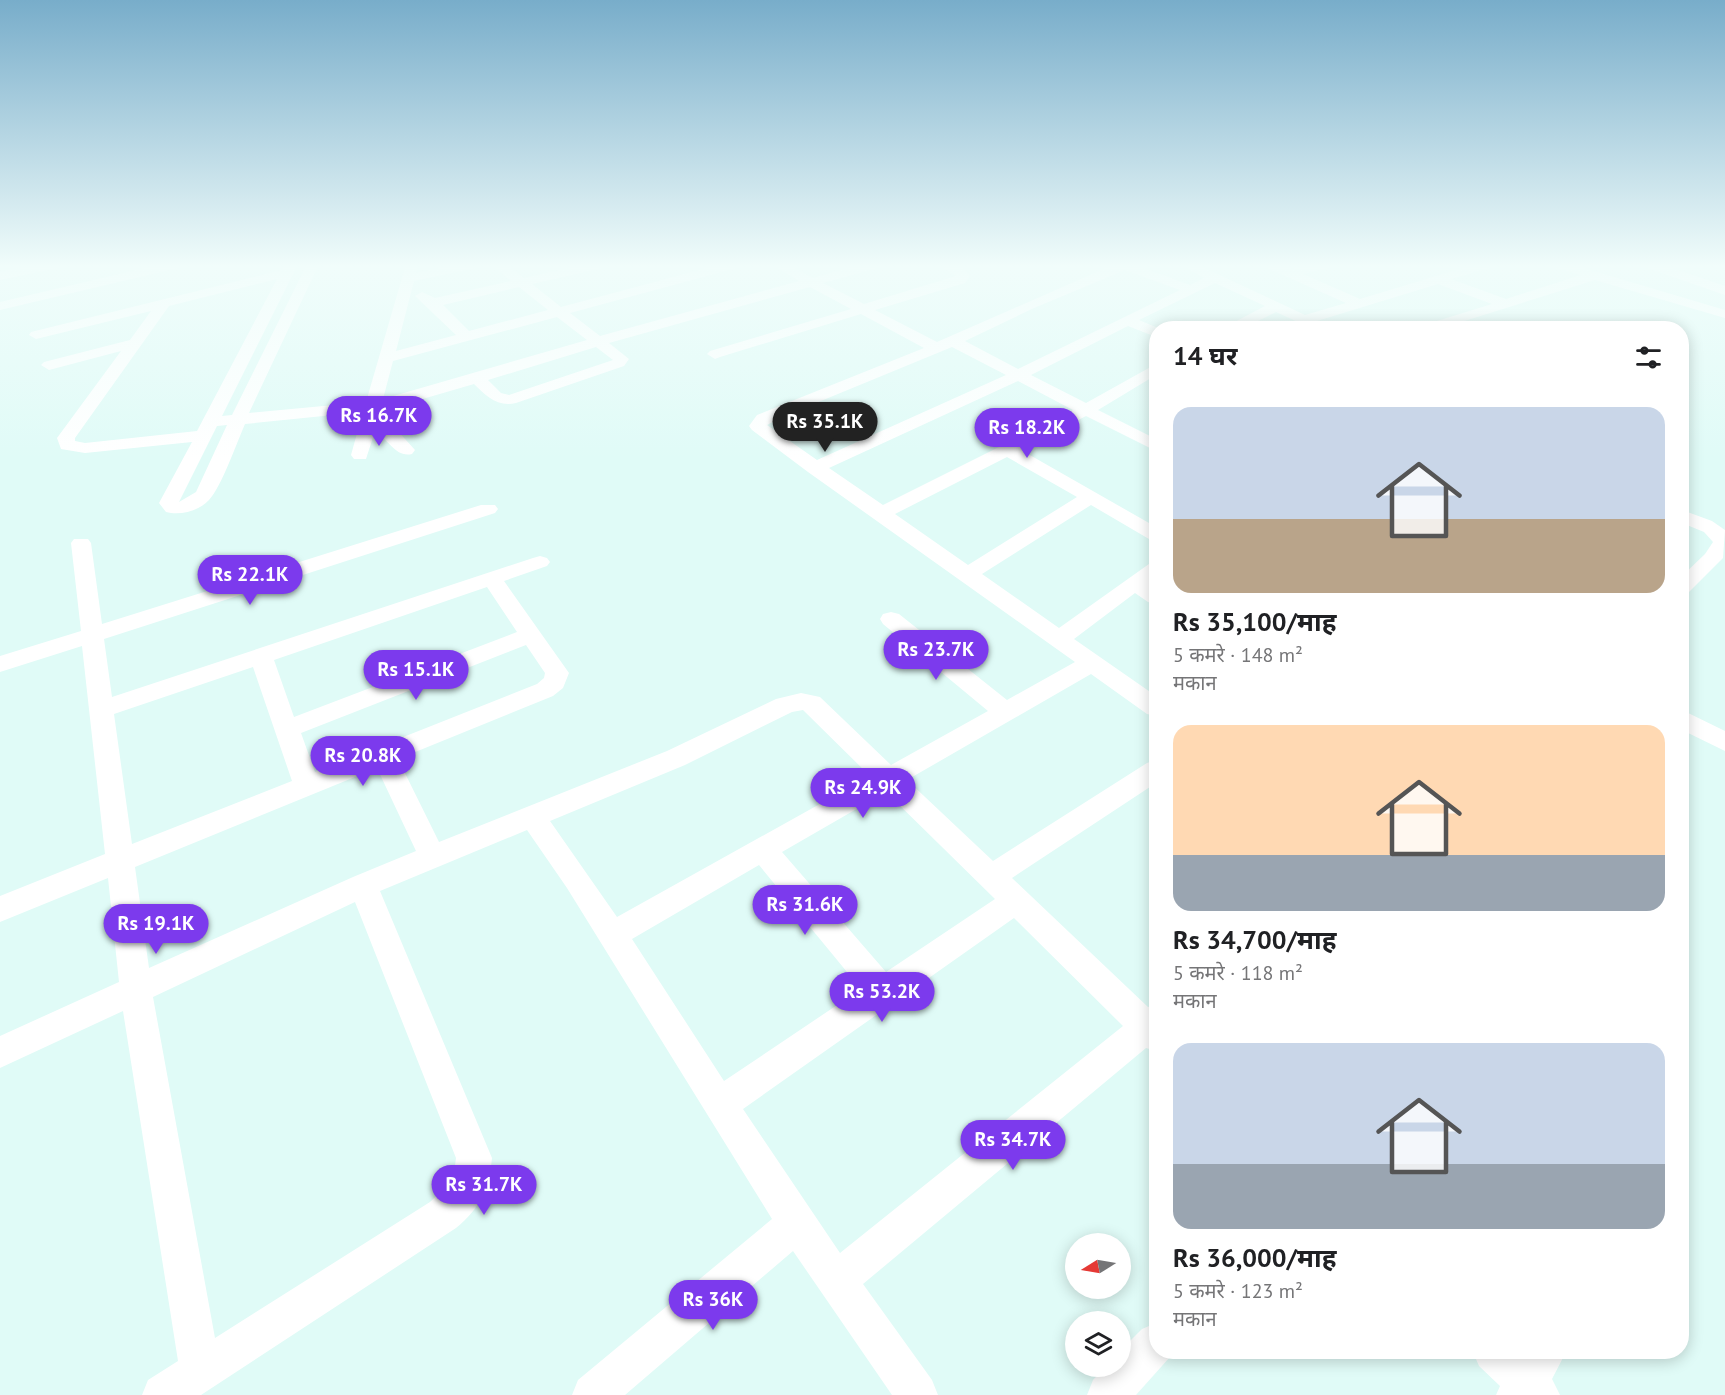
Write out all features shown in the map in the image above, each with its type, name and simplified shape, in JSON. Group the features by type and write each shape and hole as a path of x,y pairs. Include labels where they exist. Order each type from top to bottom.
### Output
{"street":[{"path":"36,335 60,329"},
{"path":"145,329 66,438 67,445 85,448 206,429 238,419 372,413 396,402 476,377 642,329"},
{"path":"257,329 169,503 173,508 186,507 204,495 280,329"},
{"path":"360,455 394,329"},
{"path":"458,329 465,336"},
{"path":"387,358 490,329"},
{"path":"476,377 495,396 502,399 517,398 619,363 621,359 619,356 584,329"},
{"path":"715,354 799,329"},
{"path":"907,329 1018,375 1149,442"},
{"path":"978,329 776,413 759,422 758,426 814,468 1149,703"},
{"path":"814,468 1018,375 1108,329"},
{"path":"49,365 135,343"},
{"path":"83,356 93,384 100,392"},
{"path":"880,514 1149,376"},
{"path":"372,413 406,450"},
{"path":"1007,449 1149,531"},
{"path":"968,574 1091,497"},
{"path":"0,664 488,509"},
{"path":"1689,519 1712,528 1720,535 1723,542 1713,558 1689,580"},
{"path":"81,543 136,990 200,1371"},
{"path":"101,710 540,562"},
{"path":"1059,639 1149,573"},
{"path":"0,909 545,690 555,682 557,673 492,579"},
{"path":"1135,584 1149,593"},
{"path":"891,619 1006,712"},
{"path":"287,729 531,635"},
{"path":"261,657 307,786"},
{"path":"612,935 1092,663"},
{"path":"0,1052 363,885 533,818 676,758 785,705 801,701 811,703 1016,900 1149,1023"},
{"path":"1689,723 1725,742"},
{"path":"382,755 433,857"},
{"path":"992,876 1149,775"},
{"path":"533,818 577,880 796,1223 917,1395"},
{"path":"763,850 883,992"},
{"path":"163,1395 443,1215 464,1198 472,1178 474,1158 363,885"},
{"path":"720,1104 1016,900"},
{"path":"837,1281 1149,1030"},
{"path":"593,1395 796,1223"},
{"path":"1108,1395 1149,1351"},
{"path":"1502,1359 1532,1381"}]}
